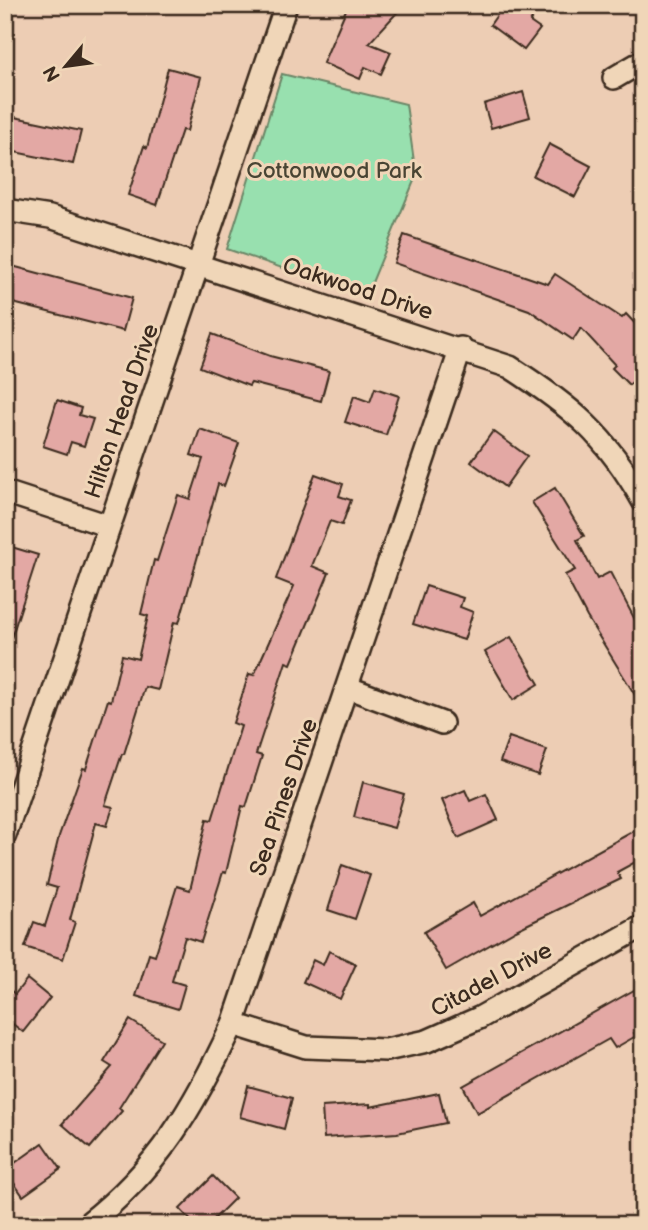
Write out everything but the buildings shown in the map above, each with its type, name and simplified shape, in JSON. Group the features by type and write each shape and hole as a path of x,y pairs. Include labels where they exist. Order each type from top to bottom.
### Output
{"street":[{"name":"Hilton Head Drive","path":"5,835 64,668 109,526 200,266 286,5"},
{"path":"614,78 643,61"},
{"name":"Oakwood Drive","path":"5,210 50,217 461,348 510,367 556,397 601,438 643,501"},
{"name":"Sea Pines Drive","path":"86,1225 116,1202 177,1131 209,1075 233,1024 349,688 461,348"},
{"path":"5,492 109,526"},
{"path":"349,688 442,723"},
{"name":"Citadel Drive","path":"233,1024 306,1047 386,1050 427,1041 479,1018 643,926"}],"green space":[{"name":"Cottonwood Park","path":"282,74 406,104 416,176 366,297 227,249"}]}
